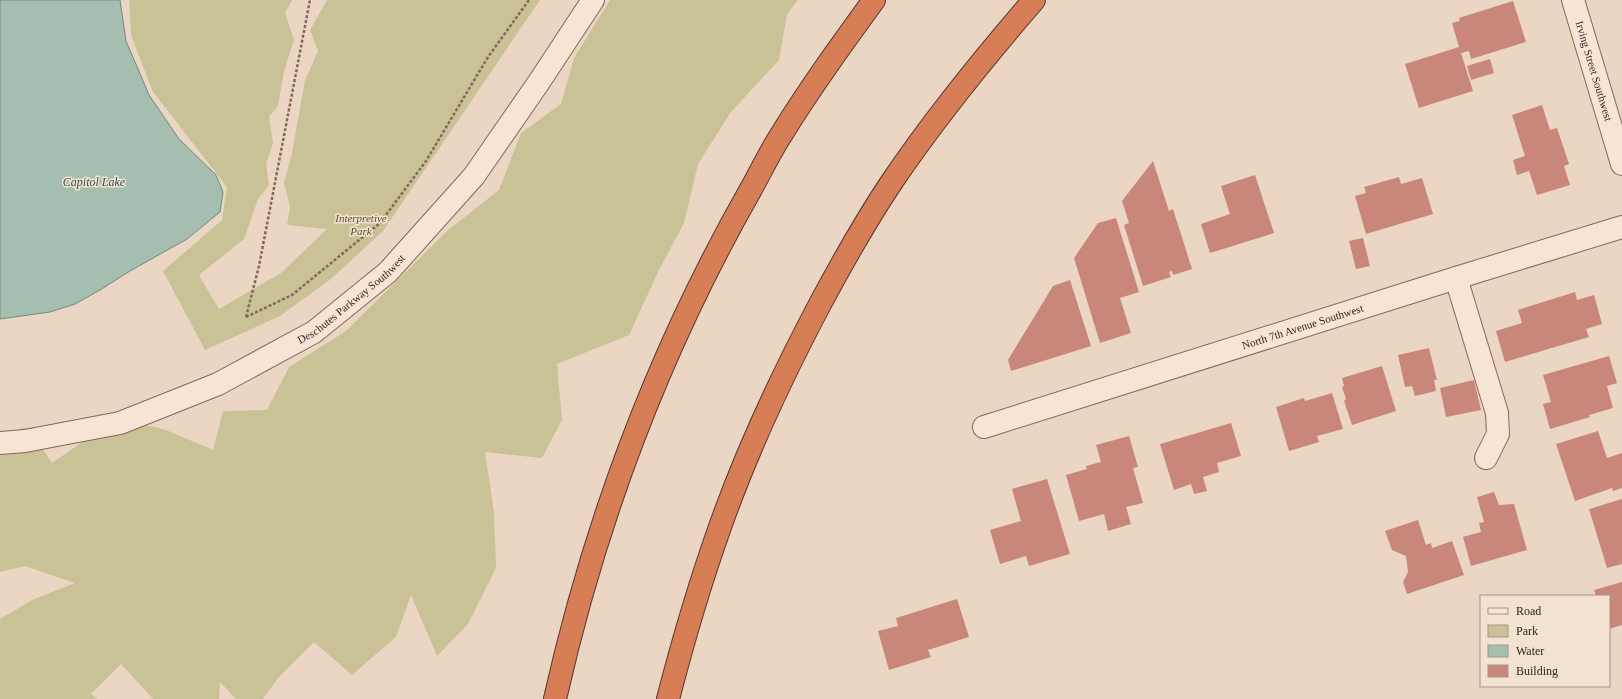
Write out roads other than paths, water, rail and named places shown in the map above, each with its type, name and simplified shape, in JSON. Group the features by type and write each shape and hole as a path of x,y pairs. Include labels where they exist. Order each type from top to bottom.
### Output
{"highway":[{"path":"555,699 567,651 606,515 636,432 676,335 725,234 781,136 833,56 874,0"},
{"path":"668,699 690,618 720,526 756,436 797,349 841,265 890,184 944,108 1034,0"}],"street":[{"name":"Deschutes Parkway Southwest","path":"0,443 25,441 120,423 218,384 314,332 388,272 474,176 593,0"},
{"name":"Irving Street Southwest","path":"1573,0 1622,164"},
{"name":"North 7th Avenue Southwest","path":"984,427 1622,227"},
{"path":"1456,278 1497,413 1498,434 1486,458"}],"water":[{"name":"Capitol Lake","path":"0,0 120,0 126,41 149,95 179,139 216,175 223,192 220,212 187,239 130,271 100,290 75,304 50,312 0,319"}],"park label":[{"name":"Interpretive Park","path":"361,224"}]}
